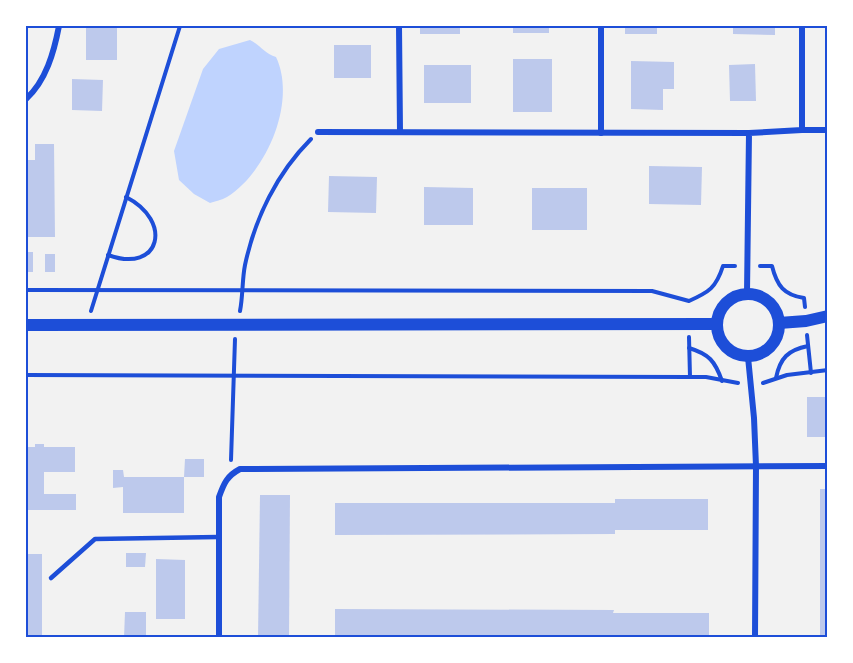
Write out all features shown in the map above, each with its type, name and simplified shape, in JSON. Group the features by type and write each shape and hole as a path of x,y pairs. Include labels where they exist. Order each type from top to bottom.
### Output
{"main road":[{"path":"747,293 759,295 769,301 776,311 779,323 778,333 767,350 748,357 735,354 725,347 718,337 716,324 718,313 725,303 735,296 747,293"},
{"path":"779,323 806,321 828,316"},
{"path":"26,325 716,324"}],"street":[{"path":"26,99 42,79 60,26"},
{"path":"399,26 400,132"},
{"path":"601,26 601,133"},
{"path":"802,26 802,130"},
{"path":"318,132 749,133 828,130"},
{"path":"747,293 749,133"},
{"path":"748,357 756,466 755,638"},
{"path":"219,638 219,497 224,481 240,469 828,466"}],"lane":[{"path":"51,578 94,539 218,537"}],"path":[{"path":"87,325 180,26"},
{"path":"231,474 233,375 245,268 257,223 271,193 294,155 318,132"},
{"path":"108,255 119,259 134,259 148,254 153,248 156,238 151,218 141,207 126,197"},
{"path":"26,290 652,291 689,301 712,289 719,279 723,266 772,266 774,278 786,293 804,298 811,373"},
{"path":"776,378 778,365 785,354 808,346"},
{"path":"688,348 702,352 712,360 722,381"},
{"path":"26,375 690,376 706,377 732,384 768,382 787,375 828,370"}],"water":[{"path":"250,40 276,57 282,75 283,94 280,114 266,153 254,171 227,197 210,203 194,194 179,180 174,151 203,69 219,49"}],"building":[{"path":"420,26 460,26 460,34 420,34"},
{"path":"513,26 549,26 549,33 513,33"},
{"path":"625,26 657,26 657,34 625,34"},
{"path":"733,26 775,26 775,35 733,34"},
{"path":"86,27 117,28 117,60 86,60"},
{"path":"334,45 371,45 371,78 334,78"},
{"path":"513,59 552,59 552,112 513,112"},
{"path":"631,61 674,62 674,89 663,89 663,110 631,109"},
{"path":"755,64 756,101 730,101 729,65"},
{"path":"424,65 471,65 471,103 424,103"},
{"path":"72,79 103,80 102,111 72,110"},
{"path":"35,144 54,144 55,237 26,237 26,160 35,160"},
{"path":"649,166 702,167 701,205 649,204"},
{"path":"329,176 377,177 376,213 328,212"},
{"path":"424,187 473,188 473,225 424,225"},
{"path":"532,188 587,188 587,230 532,230"},
{"path":"26,252 33,252 33,272 26,272"},
{"path":"45,254 55,254 55,272 45,272"},
{"path":"807,397 828,397 828,437 807,437"},
{"path":"35,444 44,444 44,447 75,447 75,472 44,472 44,494 76,494 76,510 26,510 26,447 35,447"},
{"path":"185,459 204,459 204,477 184,477"},
{"path":"113,470 123,470 124,477 184,477 184,513 123,513 123,487 113,488"},
{"path":"820,489 828,489 828,638 820,638"},
{"path":"260,495 290,495 289,638 258,638"},
{"path":"615,499 708,499 708,530 615,530 615,534 335,535 335,503 615,503"},
{"path":"126,553 146,553 145,567 126,567"},
{"path":"26,554 42,554 42,638 26,638"},
{"path":"156,559 185,560 185,619 156,619"},
{"path":"335,609 614,610 613,613 709,613 709,638 335,638"},
{"path":"125,612 146,612 146,638 124,638"}]}
